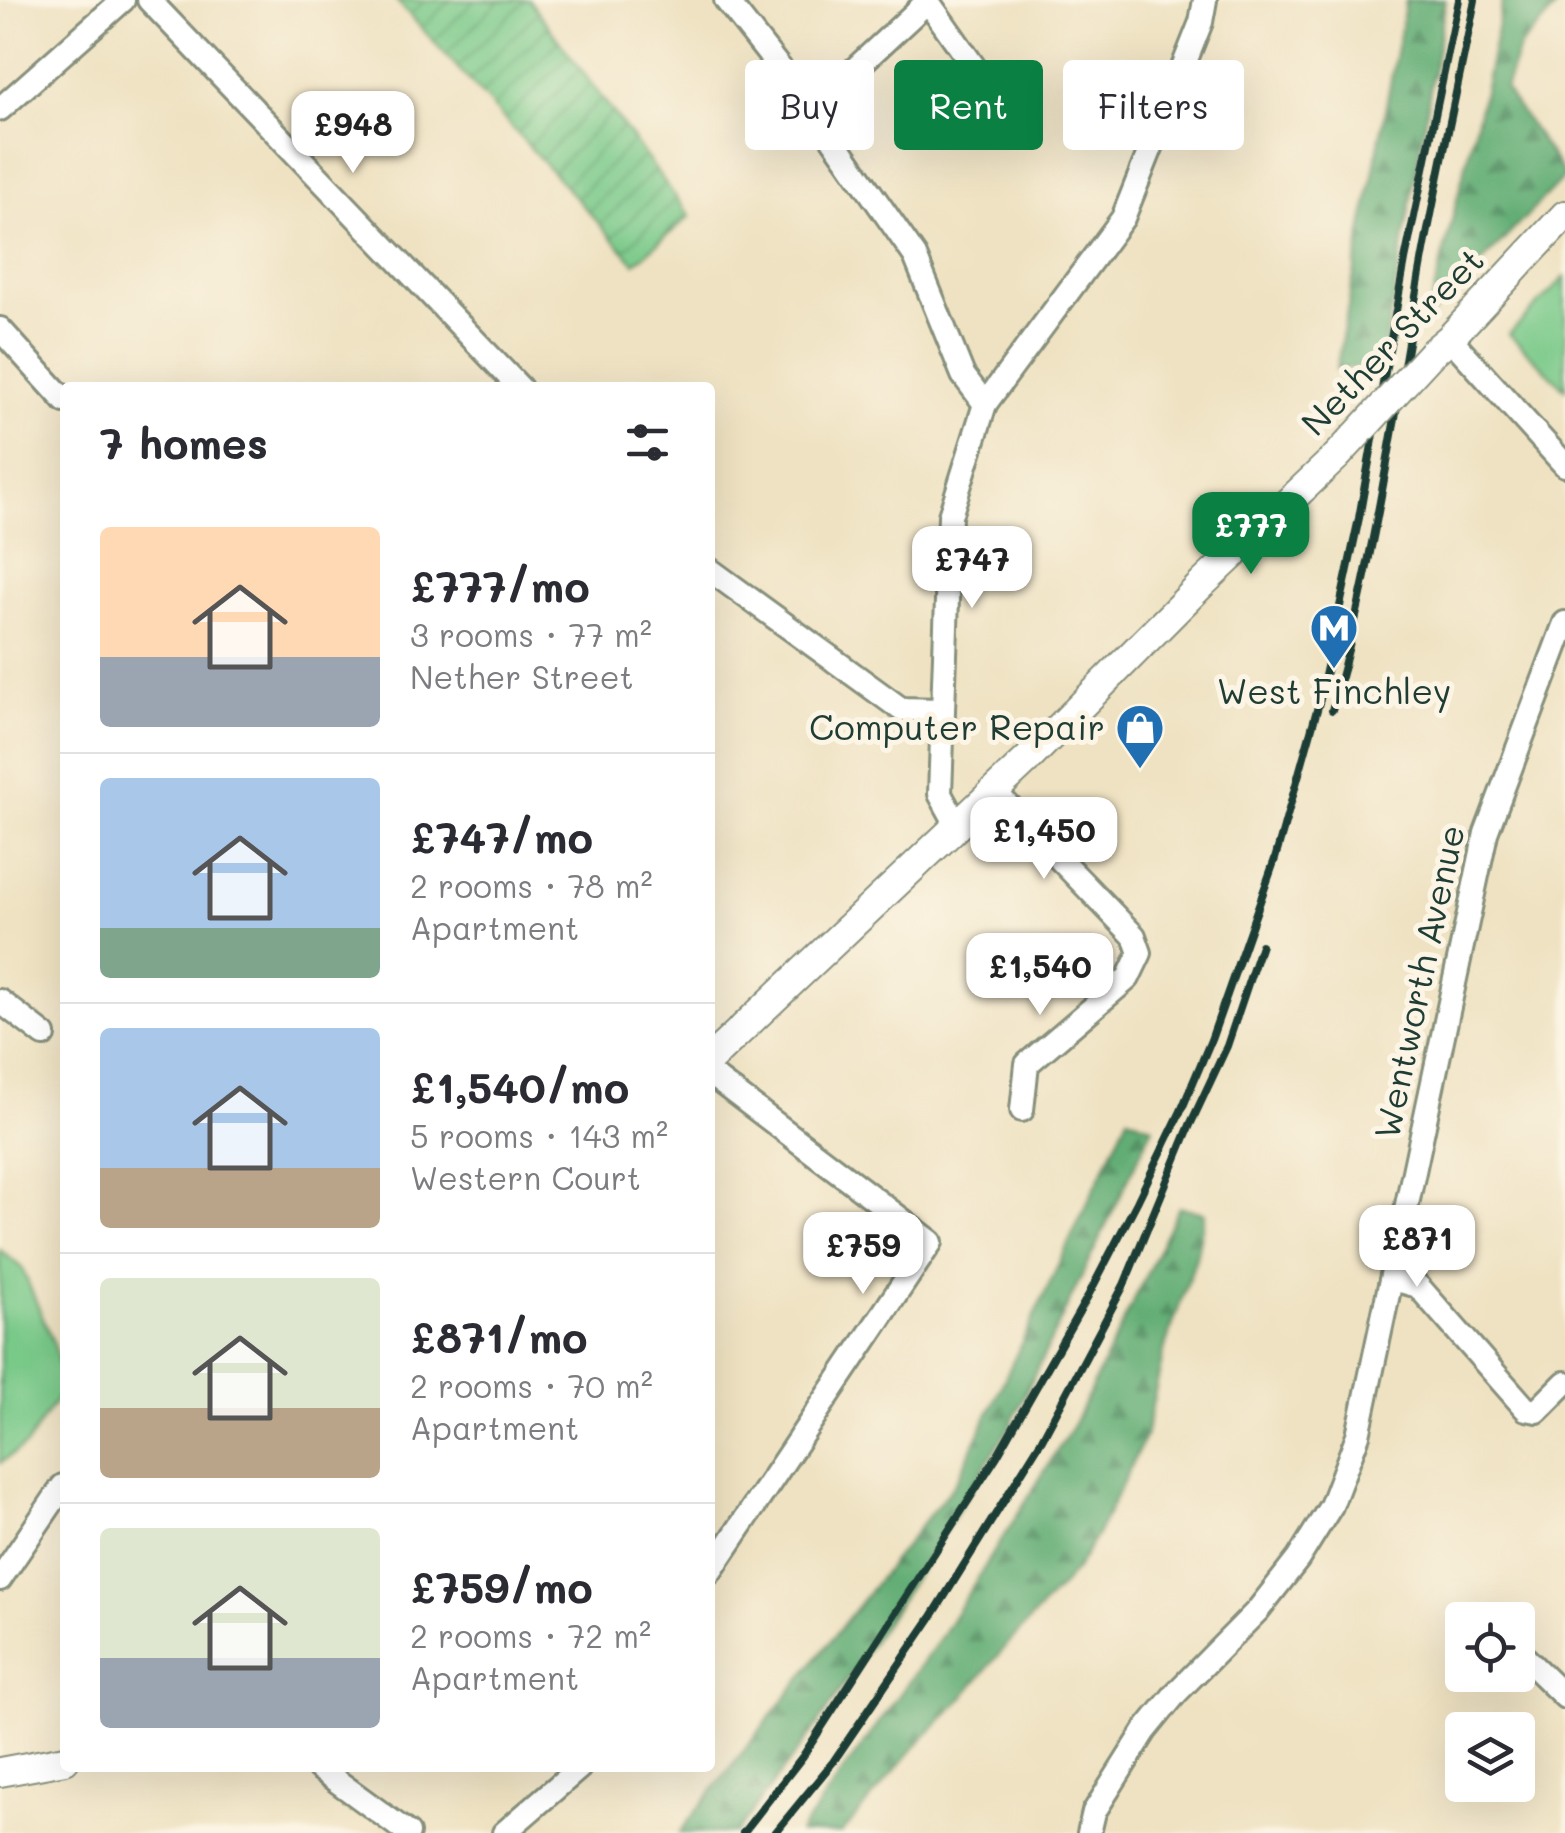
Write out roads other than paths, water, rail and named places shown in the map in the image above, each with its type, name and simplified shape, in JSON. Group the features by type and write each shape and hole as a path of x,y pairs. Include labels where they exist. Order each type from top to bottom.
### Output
{"street":[{"path":"0,110 123,0"},
{"path":"149,0 514,382"},
{"path":"726,0 773,60"},
{"path":"864,60 927,0 969,60"},
{"path":"957,824 940,794 950,516 985,404 1122,218 1201,22 1204,0"},
{"path":"841,150 915,256 963,375 985,404"},
{"name":"Nether Street","path":"715,1055 994,792 1202,584 1338,456 1565,215"},
{"path":"0,329 60,395"},
{"path":"1441,346 1565,465"},
{"path":"715,574 901,708 941,710"},
{"name":"Wentworth Avenue","path":"1089,1833 1094,1812 1144,1731 1258,1610 1298,1559 1331,1506 1358,1435 1486,833 1558,668 1565,623"},
{"path":"994,792 1134,936 1140,953 1128,978 1027,1064 1022,1110"},
{"path":"0,1001 44,1035"},
{"path":"715,1078 931,1242 715,1565"},
{"path":"1392,1279 1418,1286 1526,1409 1538,1410 1565,1383"},
{"path":"0,1578 60,1490"},
{"path":"1535,1667 1565,1696"},
{"path":"0,1772 60,1761"},
{"path":"324,1772 408,1833"},
{"path":"504,1833 574,1772"}],"railway":[{"path":"743,1833 803,1756 997,1456 1137,1202 1211,1040 1275,859 1320,699 1459,0"},
{"path":"1332,710 1372,543 1428,229 1475,0"},
{"path":"775,1833 833,1762 931,1618 1041,1441 1124,1285 1227,1046 1261,945"}],"place":[{"name":"West Finchley","path":"1334,670"},
{"name":"Computer Repair","path":"1140,770"}]}
